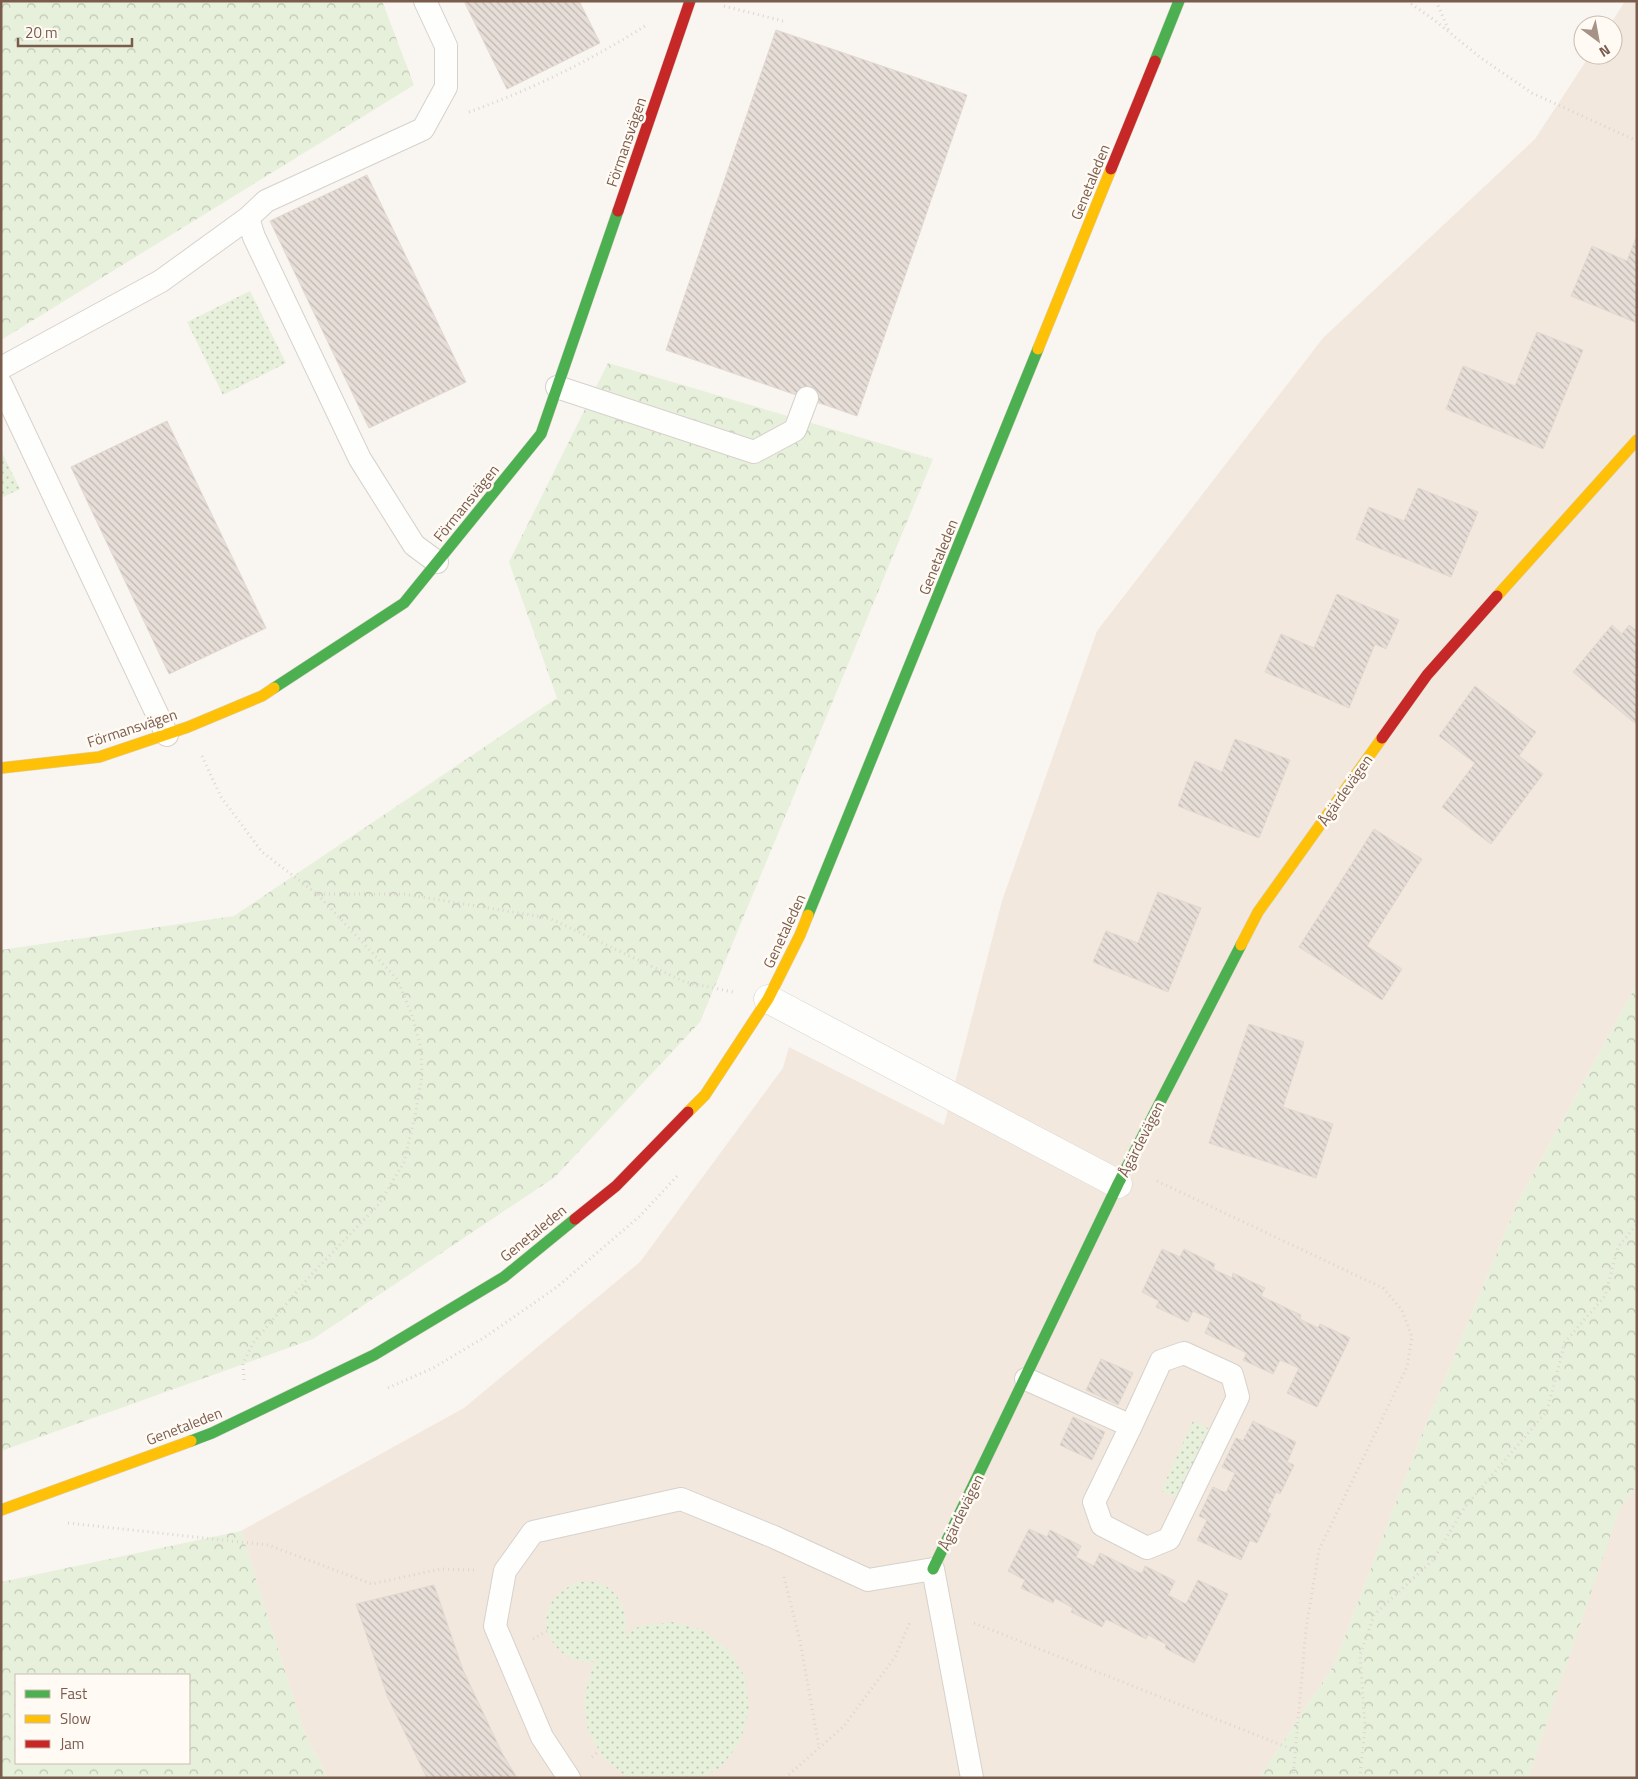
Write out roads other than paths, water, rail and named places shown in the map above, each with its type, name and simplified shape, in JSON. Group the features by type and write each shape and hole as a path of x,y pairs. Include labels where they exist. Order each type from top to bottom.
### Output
{"street":[{"name":"Förmansvägen","path":"1,768 99,757 188,727 262,696 404,603 542,434 690,1"},
{"name":"Genetaleden","path":"1,1510 212,1434 374,1355 504,1276 616,1186 705,1095 768,999 800,936 1179,1"},
{"name":"Ågärdevägen","path":"933,1569 1026,1379 1122,1175 1258,912 1427,675 1637,440"},
{"name":"Ågärdevägen","path":"768,999 1122,1175"}],"lane":[{"path":"1,368 161,281 248,218 266,201 424,129 446,87 446,46 425,1"},
{"path":"248,218 254,237 360,459 414,545 437,562"},
{"path":"1,384 167,735"},
{"path":"557,387 754,452 795,430 807,398"},
{"path":"1184,1352 1232,1375 1238,1397 1169,1539 1147,1548 1102,1525 1094,1502 1131,1426 1162,1361 1184,1352"},
{"path":"1026,1379 1131,1426"},
{"path":"569,1778 542,1736 495,1626 505,1571 533,1532 681,1498 774,1537 868,1580 933,1569 972,1778"}]}
